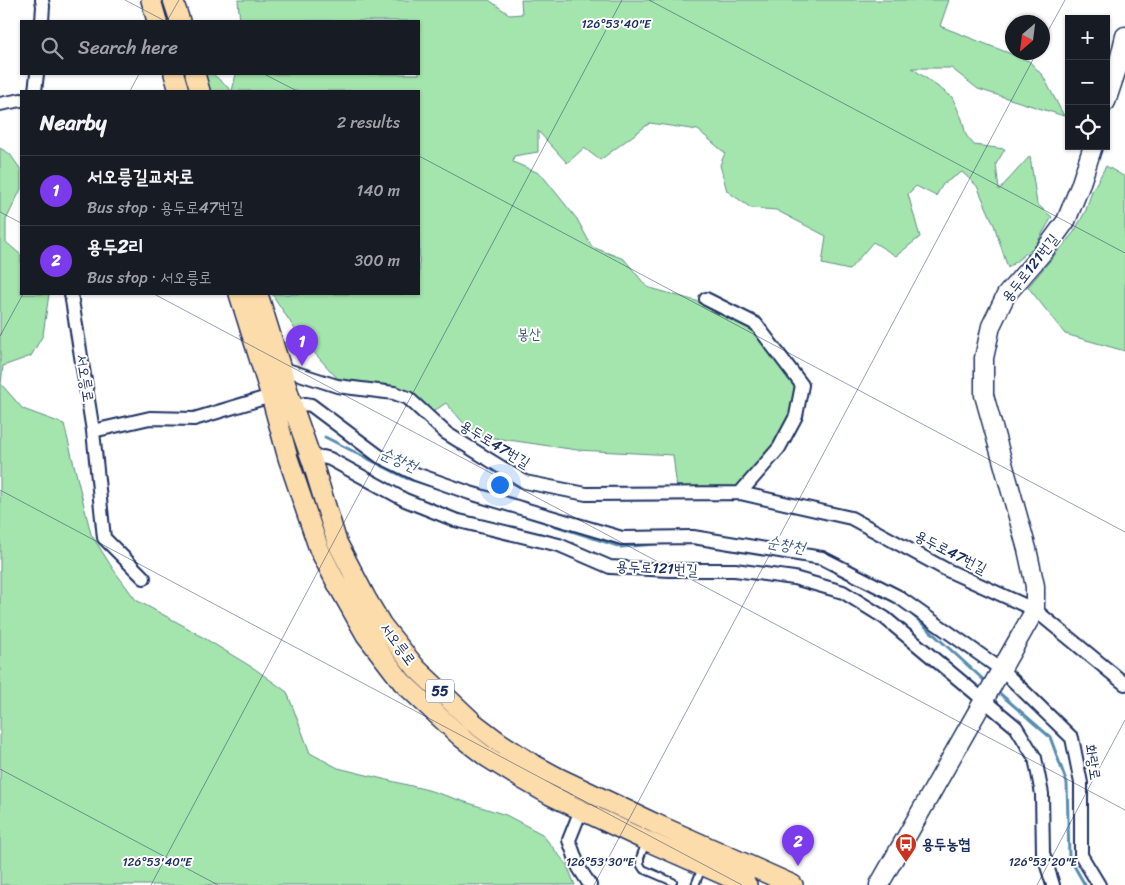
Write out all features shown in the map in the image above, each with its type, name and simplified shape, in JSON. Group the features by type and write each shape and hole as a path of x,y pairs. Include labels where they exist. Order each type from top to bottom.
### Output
{"main road":[{"path":"151,0 157,20"},
{"path":"174,0 180,20"},
{"path":"1110,90 1125,36"},
{"path":"174,75 179,90"},
{"path":"195,75 200,90"},
{"name":"용두로121번길","path":"986,698 1035,610 1035,586 1027,549 984,395 984,358 991,326 1006,295 1044,251 1066,221 1080,186 1091,150"},
{"name":"서오릉로","path":"239,295 288,458 319,549 366,636 402,682 462,738 488,758 522,779 581,810 747,885"},
{"name":"서오릉로","path":"258,295 337,542 382,625 417,669 458,708 499,742 531,763 654,823 794,885"},
{"path":"879,885 986,698"}],"street":[{"path":"42,0 42,20"},
{"path":"35,90 37,75"},
{"path":"0,104 20,100"},
{"name":"서오릉로","path":"72,295 93,431 104,538 144,578"},
{"path":"706,299 756,324 802,385 796,416 779,448 740,493"},
{"name":"용두로47번길","path":"281,368 337,386 394,393 408,398 446,433 525,482 586,494 740,493 851,518 947,570 1035,610 1125,684"},
{"path":"93,431 150,418 194,419 271,396"},
{"name":"화랑로","path":"293,408 305,404 316,407 378,456 416,474 470,493 622,538 694,537 822,558 897,596 1000,674 1072,738 1081,783 1081,856 1099,885"},
{"name":"용두로121번길","path":"312,461 323,457 330,459 405,500 454,520 559,545 610,567 670,570 735,570 794,578 844,592 885,618 986,698 1016,727 1035,758 1042,794 1043,853 1053,885"},
{"path":"581,810 569,840 579,868 590,885"}],"lane":[{"path":"646,840 640,858 640,864 643,869 673,882"},
{"path":"696,885 695,883 703,865"}],"green space":[{"name":"봉산","path":"239,0 489,0 510,15 522,14 521,0 949,0 940,26 1005,52 1005,60 1029,61 1043,76 1064,116 978,89 951,68 912,68 952,97 962,119 966,135 974,145 1005,149 996,164 999,190 1030,156 1037,204 1052,217 1035,246 1008,268 994,225 977,186 962,172 943,184 936,196 916,186 908,194 920,237 896,256 873,242 849,270 822,264 826,236 776,210 751,208 727,191 720,165 725,153 698,130 650,123 600,160 584,148 567,163 538,131 538,152 514,156 513,162 541,174 577,219 592,247 624,259 647,287 703,303 754,328 797,386 793,415 776,445 739,489 677,489 673,455 577,450 474,435 446,403 431,413 365,386 337,378 300,337 273,295 420,295 420,90 232,90 236,75 420,75 420,20 240,20"},
{"path":"214,75 231,90 209,90 204,76"},
{"path":"0,148 10,154 20,169 20,191 6,220 6,242 20,254 20,295 49,295 43,335 31,356 3,366 1,384 23,409 64,424 91,534 113,569 136,600 186,627 255,669 287,692 310,753 338,768 428,790 506,815 542,834 567,865 575,885 0,885"},
{"path":"1106,166 1125,177 1125,351 1065,334 1028,287 1074,232 1086,210 1092,191"}],"waterway":[{"name":"순창천","path":"325,437 406,478 428,485"},
{"name":"순창천","path":"510,511 621,547 666,543"},
{"name":"순창천","path":"906,609 986,682"},
{"name":"순창천","path":"997,691 1050,737 1067,783 1069,857 1085,885"}],"place":[{"name":"서오릉길교차로","path":"302,366"},
{"name":"용두농협","path":"906,863"},
{"name":"용두2리","path":"798,866"}]}
